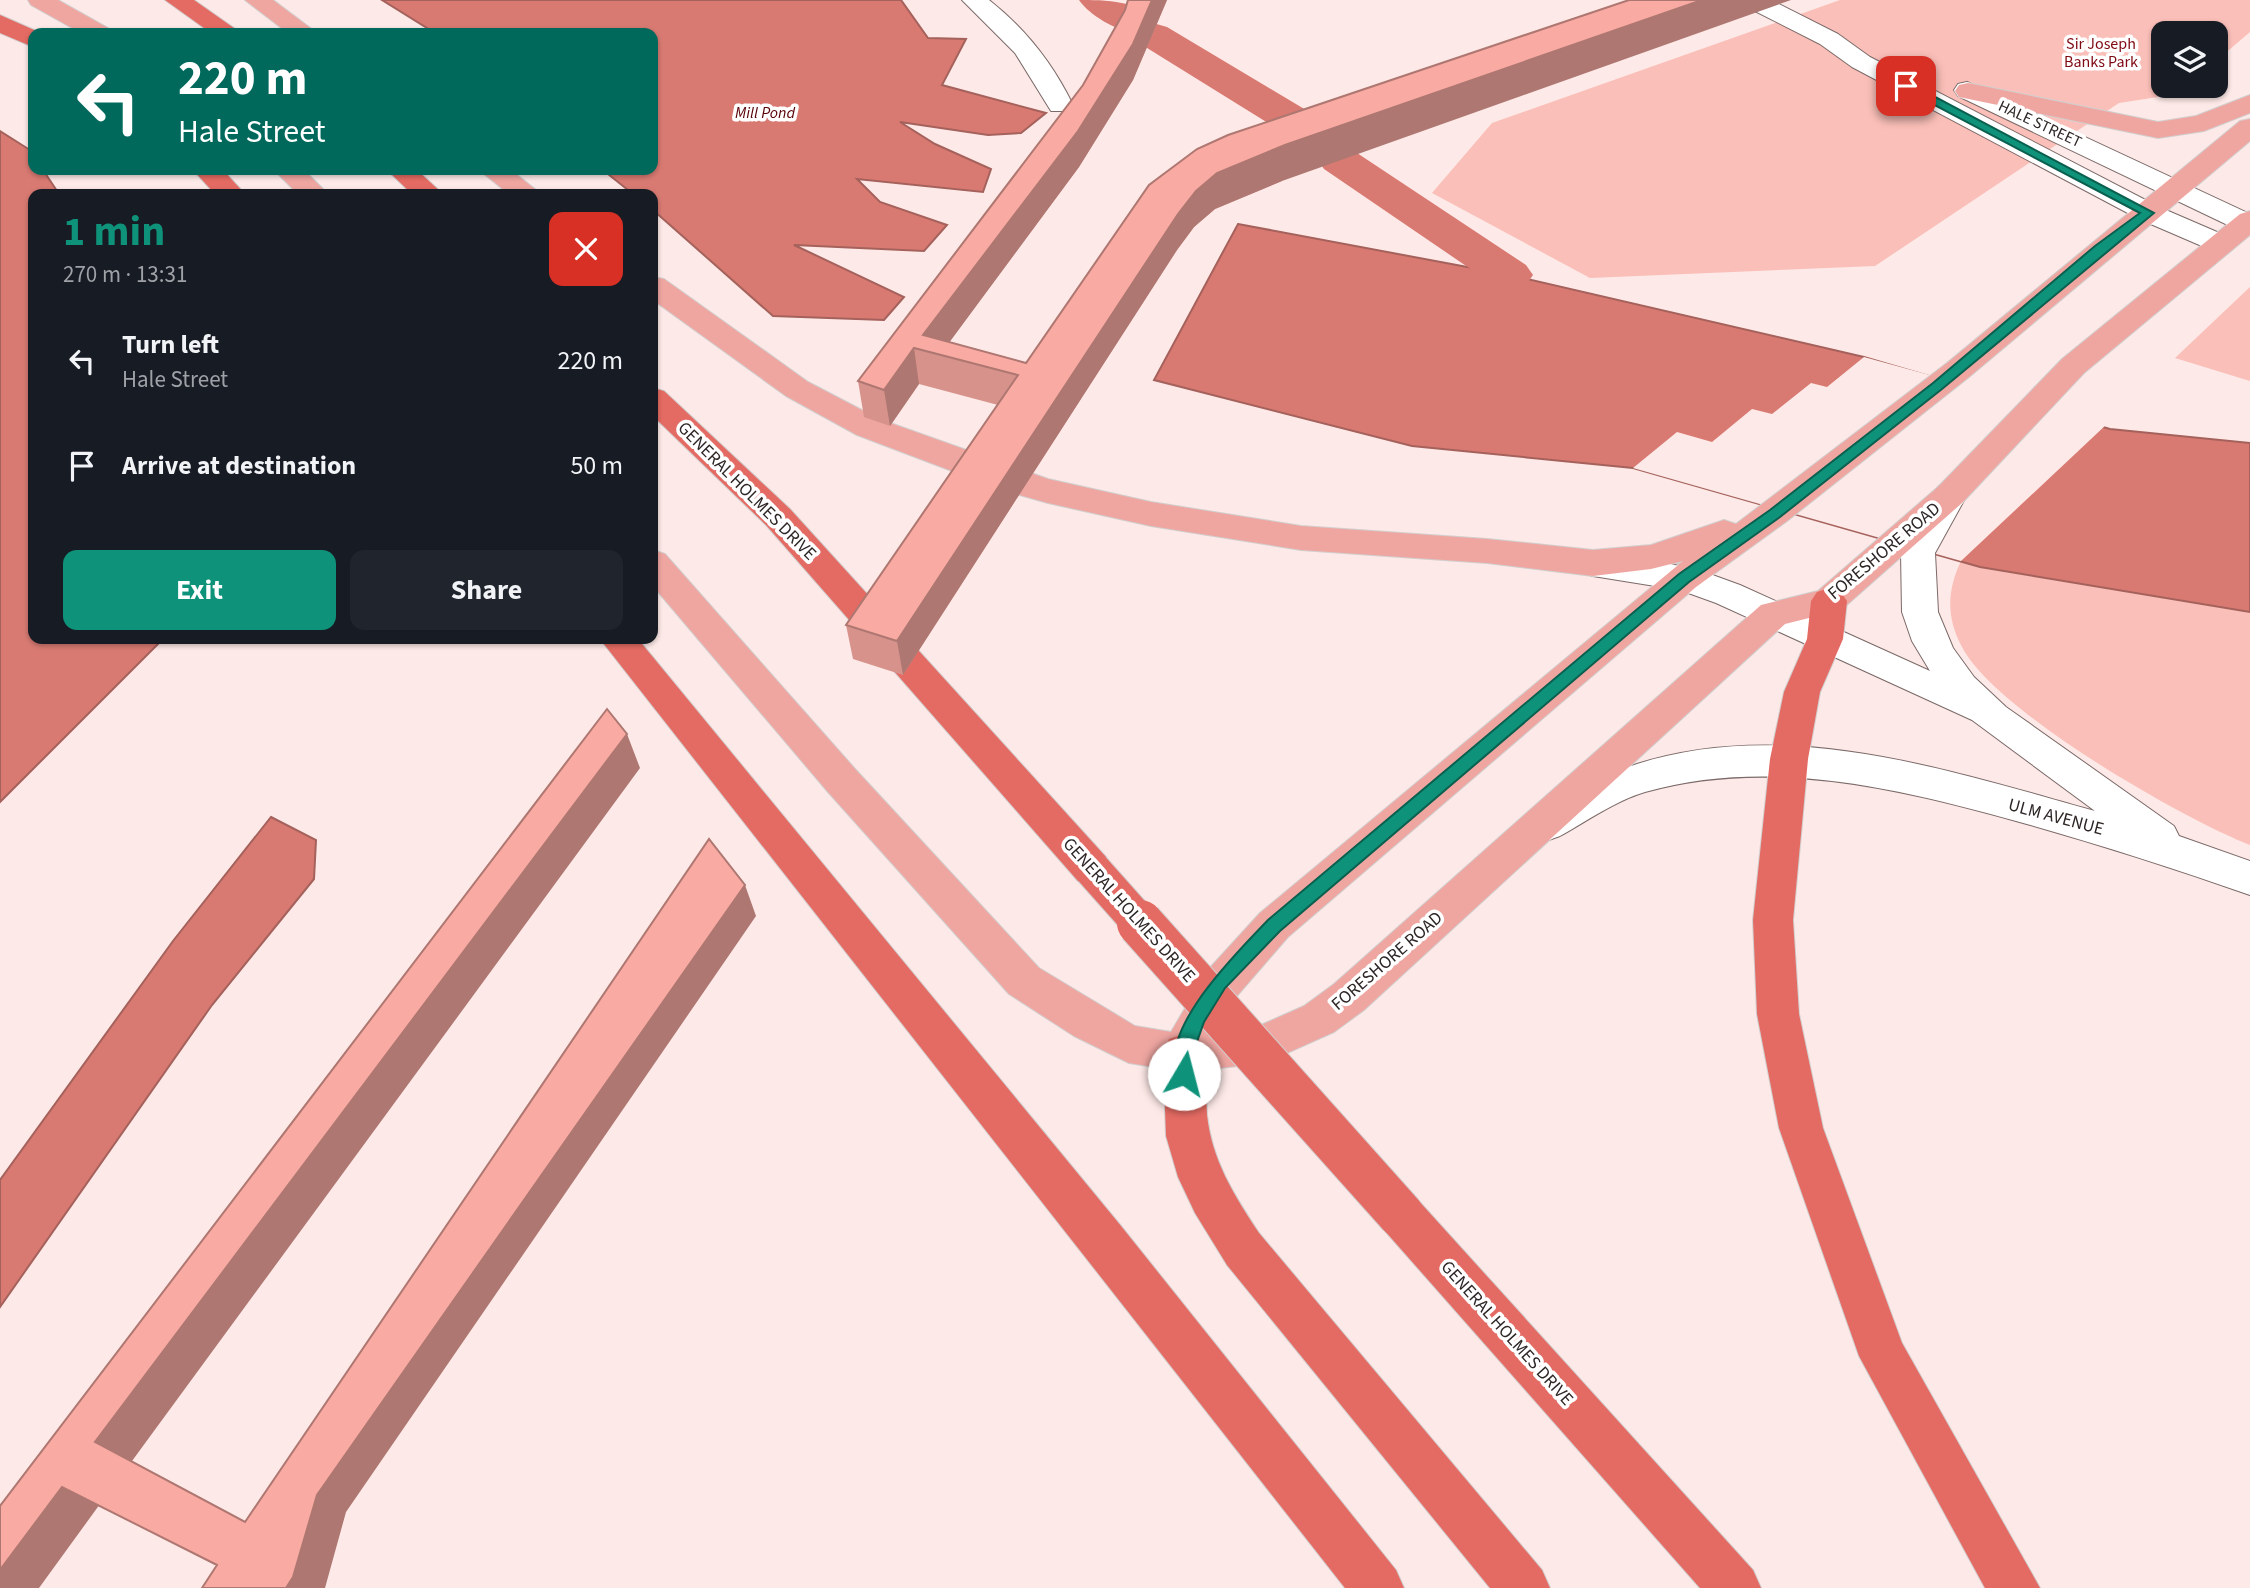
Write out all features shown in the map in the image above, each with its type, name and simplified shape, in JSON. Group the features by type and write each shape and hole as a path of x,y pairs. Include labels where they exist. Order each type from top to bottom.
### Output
{"highway":[{"path":"177,0 220,28"},
{"path":"0,23 28,37"},
{"path":"212,175 226,189"},
{"path":"407,175 423,189"},
{"name":"GENERAL HOLMES DRIVE","path":"658,403 778,517 1735,1588"},
{"path":"1829,601 1825,639 1802,692 1789,759 1773,920 1778,1014 1801,1128 1883,1356 2014,1588"},
{"path":"622,644 1105,1242 1371,1581"},
{"path":"1184,1053 1186,1142 1196,1173 1213,1204 1269,1281 1524,1588"}],"main road":[{"path":"40,0 90,28"},
{"path":"257,0 297,28"},
{"path":"1969,91 2158,130 2180,130 2202,124 2250,103"},
{"path":"1184,1053 1196,1019 1219,983 1274,925 1684,578 1775,513 1958,370 2099,249 2178,189 2250,127"},
{"path":"293,175 309,189"},
{"path":"500,175 520,189"},
{"name":"FORESHORE ROAD","path":"1950,495 2073,366 2248,222"},
{"path":"658,290 797,389 868,427 1014,482 1152,514 1301,538 1487,551 1592,563 1651,557 1682,549 1775,513"},
{"name":"FORESHORE ROAD","path":"658,569 842,780 1024,981 1129,1044 1184,1053 1265,1044 1319,1019 1349,997 1774,614 1829,601 1901,553"}],"street":[{"path":"974,0 1000,19 1028,52 1048,78 1060,105"},
{"name":"HALE STREET","path":"1752,0 1829,39 1861,62 2148,213 2221,244"},
{"name":"HALE STREET","path":"1829,39 1872,51 1969,91 2248,222"},
{"path":"1901,553 1950,495"},
{"name":"ULM AVENUE","path":"1901,553 1930,641 1961,687 1993,717 2179,851"},
{"path":"1592,563 1684,578 1774,614 1993,717"},
{"name":"ULM AVENUE","path":"1531,833 1639,779 1741,761 1789,759 1838,764 1931,782 2179,851"},
{"path":"2179,851 2250,878"}],"green space":[{"name":"Sir Joseph Banks Park","path":"1840,0 2250,0 2250,32 2228,51 2228,21 2151,21 2151,98 2119,103 1875,266 1590,278 1432,193 1492,123"},
{"path":"2250,287 2250,381 2175,358"},
{"path":"1961,561 1980,567 2250,612 2250,845 2181,812 2092,760 2049,731 1981,673 1962,647 1951,615 1951,593"}],"water":[{"name":"Mill Pond","path":"382,0 901,0 928,38 966,39 942,85 1046,113 1021,133 988,135 900,122 935,144 991,169 983,192 857,179 880,202 947,225 924,251 794,245 904,297 884,320 773,316 658,214 658,189 627,189 609,175 658,175 658,28 427,28"},
{"path":"0,131 28,149 28,175 46,175 56,189 28,189 28,644 158,644 0,802"},
{"path":"1238,224 1510,275 1864,357 2110,429 2250,443 2250,612 1980,567 1633,468 1412,446 1154,380"},
{"path":"271,817 316,840 314,879 212,1005 0,1307 0,1180 173,941"}],"pier":[{"path":"1864,357 2107,424 1961,561 1633,468 1677,432 1712,442 1752,409 1772,414 1811,383 1827,387"}],"building":[{"path":"1128,0 1152,0 1133,44 1078,131 923,335 1026,363 1149,185 1197,149 1228,135 1629,0 1702,0 1285,145 1217,173 1196,191 1178,214 897,641 846,625 1018,375 914,348 884,390 858,381 1083,85"},
{"path":"607,709 627,734 95,1442 245,1522 709,839 745,885 317,1495 293,1577 286,1588 202,1588 217,1565 62,1487 0,1570 0,1506"}],"waterway":[{"path":"1098,0 1134,22"},
{"path":"1153,35 1291,119 1316,141"},
{"path":"1339,160 1510,275"}],"route":[{"path":"1184,1074 1184,1053 1196,1019 1219,983 1274,925 1684,578 1775,513 1958,370 2099,249 2148,213 1906,86"}]}
